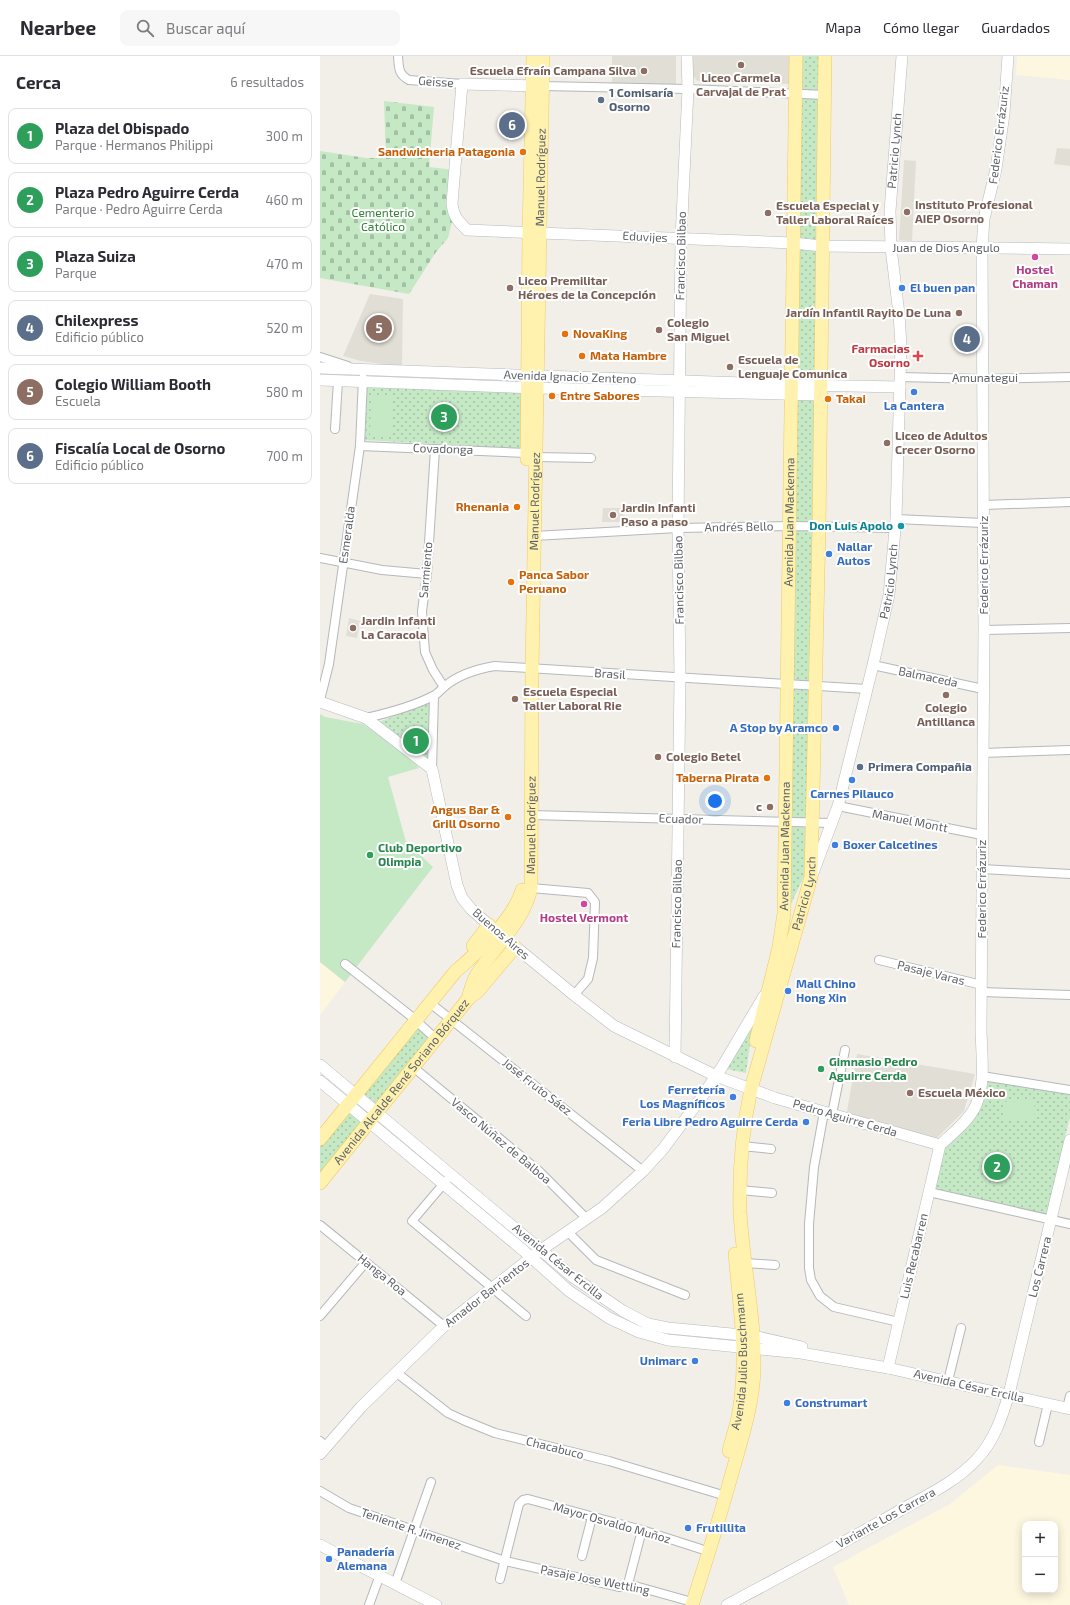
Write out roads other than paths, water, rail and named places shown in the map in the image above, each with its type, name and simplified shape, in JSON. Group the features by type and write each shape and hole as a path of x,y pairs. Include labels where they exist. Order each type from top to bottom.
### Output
{"main road":[{"name":"Manuel Rodríguez","path":"501,935 518,903 524,880 537,86 533,56"},
{"name":"Manuel Rodríguez","path":"537,86 543,56"},
{"name":"Avenida Juan Mackenna","path":"747,1089 779,947 784,913 796,56"},
{"path":"811,877 819,526 825,56"},
{"name":"Manuel Rodríguez","path":"501,935 526,905 531,888 532,815 528,669 534,536 531,455"},
{"name":"Patricio Lynch","path":"747,1089 811,877"},
{"name":"Avenida Alcalde René Soriano Bórquez","path":"320,1139 455,972 501,935"},
{"name":"Avenida Alcalde René Soriano Bórquez","path":"320,1183 468,999 478,992 501,935"},
{"name":"Avenida Julio Buschmann","path":"747,1089 742,1146 740,1213 745,1263 748,1342"},
{"name":"Avenida Julio Buschmann","path":"687,1603 750,1407 753,1384 734,1234 733,1210 736,1142 747,1089"},
{"name":"Avenida Julio Buschmann","path":"687,1603 701,1549 722,1495"}],"street":[{"name":"Geisse","path":"398,56 400,71 403,77 409,80 462,84 537,86"},
{"name":"Francisco Bilbao","path":"675,1057 680,679 678,528 681,239 688,89 687,56"},
{"name":"Patricio Lynch","path":"811,877 838,806 889,595 896,524 900,382 899,314 891,248 890,211 902,56"},
{"name":"Federico Errázuriz","path":"940,1145 963,1124 974,1109 979,1094 982,1076 984,505 982,248 984,219 996,170 1004,114 1008,56"},
{"name":"Eduvijes","path":"462,84 452,203 457,220 467,230 793,243 822,246"},
{"path":"537,86 688,89 824,95"},
{"name":"Juan de Dios Angulo","path":"822,246 1070,249"},
{"name":"Avenida Ignacio Zenteno","path":"321,363 363,370 532,382"},
{"name":"Esmeralda","path":"320,701 329,664 342,562 360,446 363,370"},
{"name":"Amunategui","path":"820,390 900,382 1070,377"},
{"name":"Avenida Ignacio Zenteno","path":"320,380 363,382 532,382 820,390"},
{"path":"335,429 338,381"},
{"name":"Covadonga","path":"360,446 591,458"},
{"name":"Sarmiento","path":"435,449 427,574 422,611 425,652 433,670 444,687"},
{"path":"984,505 1070,502"},
{"name":"Andrés Bello","path":"534,536 678,528 983,523"},
{"path":"320,558 382,570 427,574"},
{"path":"984,630 1070,628"},
{"name":"Balmaceda","path":"873,665 983,689"},
{"name":"Brasil","path":"366,718 392,712 434,696 444,687 466,673 481,668 496,666 680,679 867,689"},
{"name":"Buenos Aires","path":"434,696 432,769 457,885 462,898 501,935 574,996 614,1026 716,1076 724,1083 747,1089"},
{"path":"320,701 366,718 432,769"},
{"path":"982,753 1070,750"},
{"name":"Manuel Montt","path":"838,806 982,835"},
{"name":"Ecuador","path":"532,815 831,823"},
{"path":"982,869 1070,874"},
{"path":"531,888 588,893 594,902 593,958 588,980 574,996"},
{"name":"Pasaje Varas","path":"879,960 982,989 1070,994"},
{"path":"345,964 436,1039"},
{"name":"Avenida Juan Mackenna","path":"716,1076 754,1016 769,987"},
{"name":"José Fruto Sáez","path":"430,1003 643,1171"},
{"path":"845,1050 814,1167 809,1224 809,1268 811,1280 820,1296 834,1307 899,1322"},
{"name":"Avenida César Ercilla","path":"320,1064 352,1099 444,1184 569,1291 587,1304 609,1318 639,1332 668,1340 689,1342 748,1342"},
{"name":"Vasco Núñez de Balboa","path":"413,1067 539,1171 587,1219"},
{"name":"Amador Barrientos","path":"322,1447 444,1326 492,1287 587,1219 616,1196 643,1171 672,1137 716,1076"},
{"path":"982,1076 1070,1090"},
{"name":"Avenida César Ercilla","path":"320,1080 352,1099"},
{"name":"Pedro Aguirre Cerda","path":"747,1089 940,1145"},
{"name":"Avenida César Ercilla","path":"373,1117 451,1174 594,1293 648,1324 696,1331 801,1353 888,1368 1009,1394 1069,1409"},
{"name":"Los Carrera","path":"1009,1394 1070,1140"},
{"name":"Luis Recabarren","path":"888,1368 940,1145"},
{"path":"742,1146 771,1149"},
{"path":"451,1174 412,1221 526,1316"},
{"path":"740,1190 772,1193"},
{"path":"929,1192 1070,1224"},
{"name":"Hanga Roa","path":"320,1225 444,1326"},
{"path":"568,1232 596,1260 684,1295"},
{"path":"320,1316 366,1262"},
{"path":"745,1263 775,1265"},
{"path":"587,1304 591,1303 595,1299 594,1293"},
{"path":"639,1332 642,1327 648,1324"},
{"path":"948,1381 961,1328"},
{"path":"689,1342 694,1337 696,1331"},
{"name":"Chacabuco","path":"396,1373 448,1413 495,1433 608,1461 722,1495"},
{"name":"Variante Los Carrera","path":"727,1605 939,1489 971,1465 986,1447 1000,1422 1009,1394"},
{"path":"1069,1409 1070,1396"},
{"path":"1039,1442 1048,1404"},
{"path":"395,1584 431,1482"},
{"name":"Teniente R. Jimenez","path":"320,1491 349,1508 504,1561"},
{"name":"Mayor Osvaldo Muñoz","path":"504,1561 519,1504 523,1500 528,1499 642,1530 701,1549"},
{"path":"582,1556 592,1517"},
{"path":"628,1584 642,1530"},
{"path":"320,1545 436,1605"},
{"path":"500,1579 504,1561"},
{"name":"Pasaje Jose Wettling","path":"504,1561 620,1587 628,1584 687,1603"},
{"path":"369,1605 380,1576"}],"place":[{"name":"Liceo Carmela Carvajal de Prat","path":"741,65"},
{"name":"Escuela Efraín Campana Silva","path":"644,71"},
{"name":"1 Comisaría Osorno","path":"601,100"},
{"name":"Fiscalía Local de Osorno","path":"512,125"},
{"name":"Sandwicheria Patagonia","path":"523,152"},
{"name":"Instituto Profesional AIEP Osorno","path":"907,212"},
{"name":"Escuela Especial y Taller Laboral Raíces","path":"768,213"},
{"name":"Hostel Chaman","path":"1035,257"},
{"name":"Liceo Premilitar Héroes de la Concepción","path":"510,288"},
{"name":"El buen pan","path":"902,288"},
{"name":"Jardín Infantil Rayito De Luna","path":"959,313"},
{"name":"Colegio William Booth","path":"379,328"},
{"name":"Colegio San Miguel","path":"659,330"},
{"name":"NovaKing","path":"565,334"},
{"name":"Chilexpress","path":"967,339"},
{"name":"Mata Hambre","path":"582,356"},
{"name":"Farmacias Osorno","path":"918,356"},
{"name":"Escuela de Lenguaje Comunica","path":"730,367"},
{"name":"La Cantera","path":"914,392"},
{"name":"Entre Sabores","path":"552,396"},
{"name":"Takai","path":"828,399"},
{"name":"Plaza Suiza","path":"444,417"},
{"name":"Liceo de Adultos Crecer Osorno","path":"887,443"},
{"name":"Rhenania","path":"517,507"},
{"name":"Jardin Infanti Paso a paso","path":"613,515"},
{"name":"Don Luis Apolo","path":"901,526"},
{"name":"Nallar Autos","path":"829,554"},
{"name":"Panca Sabor Peruano","path":"511,582"},
{"name":"Jardin Infanti La Caracola","path":"353,628"},
{"name":"Colegio Antillanca","path":"946,695"},
{"name":"Escuela Especial Taller Laboral Rie","path":"515,699"},
{"name":"A Stop by Aramco","path":"836,728"},
{"name":"Plaza del Obispado","path":"416,741"},
{"name":"Colegio Betel","path":"658,757"},
{"name":"Primera Compañia","path":"860,767"},
{"name":"Taberna Pirata","path":"767,778"},
{"name":"Carnes Pilauco","path":"852,780"},
{"name":"c","path":"770,807"},
{"name":"Angus Bar & Grill Osorno","path":"508,817"},
{"name":"Boxer Calcetines","path":"835,845"},
{"name":"Club Deportivo Olimpia","path":"370,855"},
{"name":"Hostel Vermont","path":"584,904"},
{"name":"Mall Chino Hong Xin","path":"788,991"},
{"name":"Gimnasio Pedro Aguirre Cerda","path":"821,1069"},
{"name":"Escuela México","path":"910,1093"},
{"name":"Ferretería Los Magníficos","path":"733,1097"},
{"name":"Feria Libre Pedro Aguirre Cerda","path":"806,1122"},
{"name":"Plaza Pedro Aguirre Cerda","path":"997,1167"},
{"name":"Unimarc","path":"695,1361"},
{"name":"Construmart","path":"787,1403"},
{"name":"Frutillita","path":"688,1528"},
{"name":"Panadería Alemana","path":"329,1559"}],"park label":[{"name":"Cementerio Católico","path":"383,220"}]}
